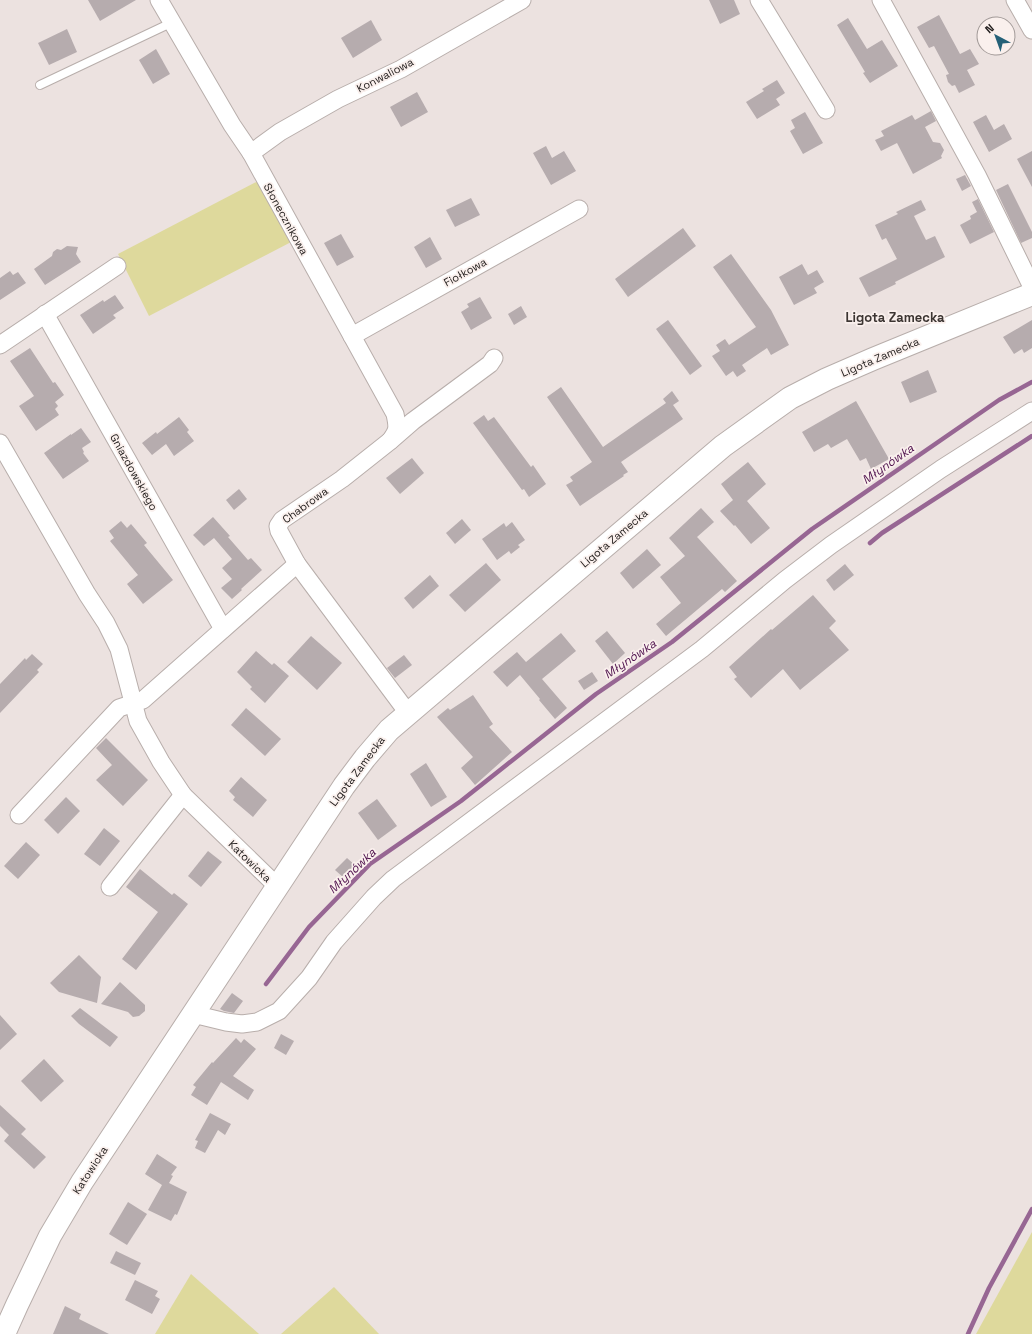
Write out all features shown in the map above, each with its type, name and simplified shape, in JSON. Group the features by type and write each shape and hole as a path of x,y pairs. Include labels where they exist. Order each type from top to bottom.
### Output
{"main road":[{"name":"Ligota Zamecka","path":"277,886 344,786 389,730 723,446 784,403 827,379 1032,294"},
{"name":"Katowicka","path":"4,1334 50,1236 82,1182 277,886"}],"street":[{"name":"Słonecznikowa","path":"159,0 232,125 251,153 395,414 398,425 397,432 390,441"},
{"name":"Konwaliowa","path":"251,153 280,132 338,99 401,69 522,0"},
{"path":"759,0 826,110"},
{"path":"881,0 977,175 1032,287"},
{"path":"1015,0 1032,30"},
{"name":"Fiołkowa","path":"352,336 579,209"},
{"path":"0,344 117,266"},
{"name":"Gniazdowskiego","path":"45,314 223,629"},
{"name":"Chabrowa","path":"408,713 297,564 279,531 278,526 282,520 342,479 390,441 412,421 490,364 494,358"},
{"path":"193,1014 226,1022 242,1024 257,1022 280,1011 309,978 334,942 374,897 393,879 702,649 785,580 830,545 941,469 1032,411"},
{"path":"0,443 109,629 119,649 133,703"},
{"path":"19,815 119,708 143,700 297,564"},
{"name":"Katowicka","path":"133,703 138,721 161,762 183,795 277,886"},
{"path":"110,887 183,795"}],"lane":[{"path":"40,85 173,22"}],"shaded area":[{"path":"260,180 295,240 149,316 118,254"},
{"path":"1032,1232 1032,1334 976,1334"},
{"path":"191,1274 259,1334 155,1334"},
{"path":"334,1287 379,1334 281,1334"}],"building":[{"path":"88,0 136,0 100,21"},
{"path":"709,0 734,0 740,14 720,24"},
{"path":"939,15 960,54 970,49 979,64 967,70 975,85 959,93 955,85 952,86 948,82 946,75 949,74 934,46 929,48 917,27"},
{"path":"848,18 867,49 882,40 898,66 870,83 837,25"},
{"path":"371,20 382,40 353,58 341,38"},
{"path":"67,29 77,52 49,65 38,43"},
{"path":"156,49 170,74 153,84 139,60"},
{"path":"777,80 785,93 776,99 780,105 757,119 746,102 764,91 762,89"},
{"path":"417,92 428,112 401,127 390,107"},
{"path":"931,111 936,121 925,127 933,142 940,143 944,150 941,156 942,158 913,174 897,143 881,151 875,140 884,136 881,131 912,115 915,120"},
{"path":"805,112 823,143 803,154 790,131 795,128 791,120"},
{"path":"986,115 994,130 1004,124 1012,139 989,152 973,122"},
{"path":"546,146 552,158 564,151 576,171 551,185 533,153"},
{"path":"1032,151 1032,187 1017,159"},
{"path":"965,175 971,186 962,191 956,179"},
{"path":"1008,184 1032,232 1032,238 1021,243 996,190"},
{"path":"471,198 480,215 455,227 446,210"},
{"path":"978,199 994,232 970,244 960,225 971,219 970,216 977,212 972,202"},
{"path":"921,200 926,210 914,216 926,240 935,236 945,257 869,297 859,278 897,259 886,238 882,240 875,225 898,214 896,212"},
{"path":"683,228 696,246 628,297 615,279"},
{"path":"341,234 354,257 337,266 324,243"},
{"path":"430,237 442,259 426,268 414,247"},
{"path":"67,246 78,247 76,254 81,262 45,285 34,269 52,256 53,252 57,249 61,250"},
{"path":"731,254 771,310 789,345 771,355 767,348 742,365 746,371 737,377 733,371 726,376 712,356 720,351 716,345 725,339 729,345 756,327 713,267"},
{"path":"802,264 808,275 817,270 824,282 814,288 817,293 794,305 779,277"},
{"path":"10,271 13,275 18,272 26,283 0,300 0,278"},
{"path":"115,295 124,308 113,315 116,318 93,334 80,315 103,300 104,302"},
{"path":"480,297 492,318 471,330 461,312 469,307 467,304"},
{"path":"521,306 527,317 514,325 508,314"},
{"path":"668,320 702,366 690,375 656,329"},
{"path":"1032,320 1032,348 1024,353 1022,349 1014,354 1003,337"},
{"path":"30,348 53,383 55,382 64,395 55,402 58,406 55,409 59,415 36,431 19,406 34,396 10,361"},
{"path":"928,370 937,392 910,403 901,382"},
{"path":"561,387 603,447 666,403 663,399 672,391 679,401 673,405 683,419 621,462 628,472 580,506 566,485 573,481 570,477 592,462 547,397"},
{"path":"856,401 889,459 871,469 866,458 860,461 847,439 831,448 828,444 814,452 802,432"},
{"path":"484,415 488,421 494,417 531,467 533,465 546,484 529,497 524,489 522,490 473,423"},
{"path":"179,417 189,430 187,432 194,441 174,456 166,444 152,455 142,443 156,432 157,434"},
{"path":"81,428 91,442 82,448 83,453 89,461 63,479 44,453"},
{"path":"412,458 424,473 400,494 386,478"},
{"path":"748,462 766,484 747,501 770,528 751,544 735,525 734,526 720,511 733,500 721,484"},
{"path":"239,489 247,499 234,510 226,500"},
{"path":"701,508 714,522 697,537 737,581 725,592 722,589 666,636 656,624 681,603 660,577 685,556 669,538"},
{"path":"213,517 248,560 251,558 262,570 232,599 221,588 232,579 222,568 232,559 214,538 204,546 193,535"},
{"path":"462,519 471,530 455,544 446,533"},
{"path":"121,521 127,528 131,524 147,543 144,545 173,580 143,604 127,584 138,575 110,541 114,538 109,531"},
{"path":"512,522 525,540 518,545 520,547 511,554 509,551 497,560 482,539 504,523 506,527"},
{"path":"647,549 661,565 633,589 620,573"},
{"path":"486,563 501,580 465,612 449,595"},
{"path":"845,564 854,575 834,591 826,580"},
{"path":"430,575 439,586 413,609 404,598"},
{"path":"813,595 836,621 829,628 849,650 800,690 783,669 751,698 734,679 737,677 729,667 771,629 772,630"},
{"path":"607,631 625,653 613,664 595,641"},
{"path":"561,633 576,651 542,679 567,708 555,719 520,675 507,687 493,672 517,652 526,662"},
{"path":"311,636 342,663 317,690 287,662"},
{"path":"256,651 272,665 274,663 289,676 265,703 250,689 252,687 237,672"},
{"path":"32,654 43,664 37,670 39,672 0,713 0,684 25,658 26,660"},
{"path":"404,655 412,665 395,678 387,668"},
{"path":"592,672 598,681 584,690 578,681"},
{"path":"473,695 493,724 489,727 512,752 475,785 461,768 473,757 437,717 448,708 450,710"},
{"path":"246,708 281,739 265,756 231,725"},
{"path":"106,738 148,780 123,806 96,780 112,765 96,748"},
{"path":"426,763 447,797 431,807 410,774"},
{"path":"241,777 267,800 253,817 233,800 235,797 229,791"},
{"path":"66,797 80,811 58,834 44,820"},
{"path":"377,799 397,826 378,840 358,813"},
{"path":"104,828 120,841 100,866 84,854"},
{"path":"26,842 40,855 18,879 4,866"},
{"path":"208,851 222,862 201,887 188,876"},
{"path":"347,858 356,866 344,878 335,870"},
{"path":"140,869 172,895 174,893 188,904 136,970 122,959 158,912 126,887"},
{"path":"79,955 101,977 97,1003 59,992 50,983"},
{"path":"120,982 145,1005 145,1011 139,1016 133,1017 128,1012 101,1004"},
{"path":"232,993 243,1001 234,1013 220,1009"},
{"path":"80,1008 118,1037 110,1047 79,1024 71,1016"},
{"path":"0,1015 17,1034 0,1050"},
{"path":"281,1034 294,1041 286,1055 274,1048"},
{"path":"236,1038 241,1043 244,1039 256,1049 233,1076 254,1090 248,1100 221,1082 207,1105 191,1095 196,1087 193,1085 212,1062 213,1063"},
{"path":"44,1059 64,1081 41,1102 21,1081"},
{"path":"0,1105 26,1129 21,1134 46,1157 34,1169 4,1141 9,1135 0,1126"},
{"path":"210,1113 231,1124 225,1135 218,1130 205,1153 195,1148 198,1141 195,1140"},
{"path":"157,1154 177,1167 171,1175 173,1176 169,1183 187,1192 177,1215 175,1214 171,1221 148,1210 162,1185 145,1174"},
{"path":"128,1202 147,1214 127,1245 109,1234"},
{"path":"116,1251 141,1263 135,1275 110,1263"},
{"path":"135,1280 158,1291 155,1296 160,1299 152,1314 125,1300"},
{"path":"65,1306 81,1314 79,1319 109,1334 53,1334"}],"waterway":[{"name":"Młynówka","path":"266,984 309,927 370,864 461,801 596,694 672,642 812,529 999,400 1032,382"},
{"path":"870,543 882,533 1032,436"},
{"path":"968,1334 989,1288 1032,1209"}],"district":[{"name":"Ligota Zamecka","path":"895,317"}]}
